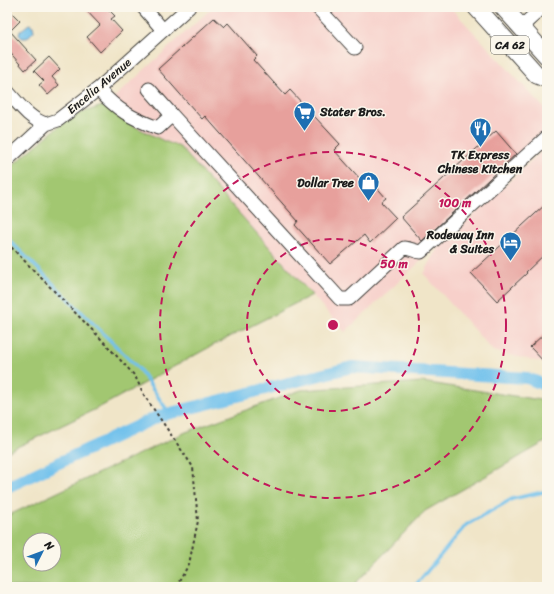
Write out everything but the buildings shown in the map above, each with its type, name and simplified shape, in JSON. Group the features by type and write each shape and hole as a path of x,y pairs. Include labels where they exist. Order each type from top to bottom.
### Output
{"main road":[{"name":"CA 62","path":"476,7 537,75 547,79"},
{"name":"CA 62","path":"503,7 547,56"}],"street":[{"path":"143,7 164,30"},
{"name":"Encelia Avenue","path":"7,160 46,124 58,120 98,89 189,7"},
{"path":"317,7 355,48"},
{"path":"521,26 543,7"},
{"path":"98,89 111,103 135,119 158,128 172,115"},
{"path":"149,89 340,300 349,299 404,248 421,252 547,137"},
{"path":"7,91 38,122 46,124"}],"path":[{"path":"7,243 135,376 144,395 193,466 198,521 189,564 176,587"}],"shaded area":[{"path":"213,7 450,7 547,111 547,143 345,332 180,147 134,126 106,105"},
{"path":"547,146 547,361 544,363 493,351 424,274 437,249"}],"green space":[{"path":"106,105 134,126 180,147 312,295 208,348 102,406 7,452 7,170 71,116"},
{"path":"422,382 547,401 547,441 425,511 352,587 7,587 7,516 186,432 301,390"}],"water":[{"path":"29,24 33,26 34,31 27,38 22,38 19,35 20,31"}],"waterway":[{"path":"7,238 139,369 169,413"},
{"path":"7,487 159,416 352,367 527,378 547,386"},
{"path":"414,587 466,525 512,499 547,491"}],"place":[{"name":"Stater Bros.","path":"305,132"},
{"name":"TK Express Chinese Kitchen","path":"480,148"},
{"name":"Dollar Tree","path":"369,202"},
{"name":"Rodeway Inn & Suites","path":"510,262"}]}
